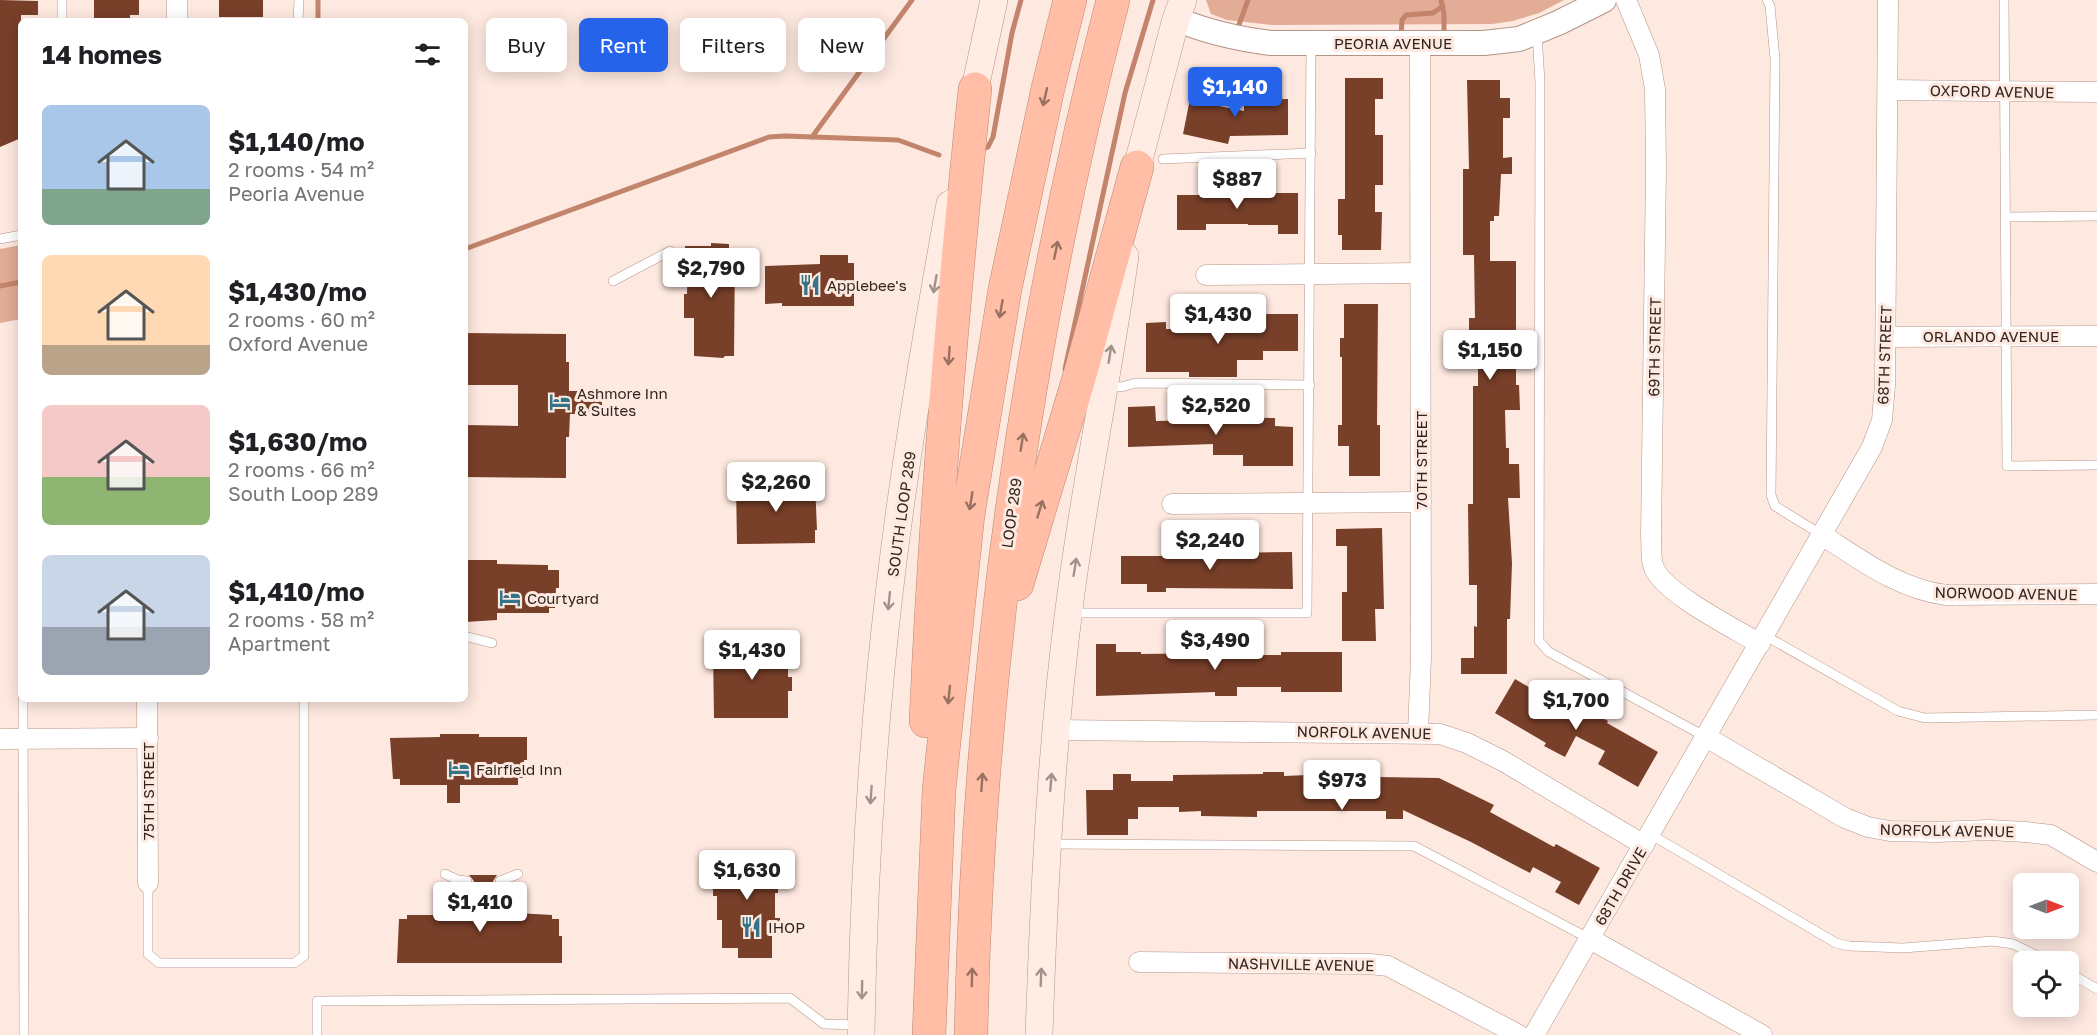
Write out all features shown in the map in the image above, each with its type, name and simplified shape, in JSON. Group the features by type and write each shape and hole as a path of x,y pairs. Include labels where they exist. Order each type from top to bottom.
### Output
{"highway":[{"path":"929,1035 939,790 968,515 1005,289 1022,204 1070,0"},
{"name":"LOOP 289","path":"971,1035 983,768 1012,504 1038,344 1078,144 1113,0"},
{"path":"935,876 925,792 930,642 951,321 975,89"},
{"path":"995,645 1023,566 1054,461 1150,163"}],"main road":[{"name":"SOUTH LOOP 289","path":"861,1030 869,815 881,670 892,576 929,321 956,170 993,0"},
{"path":"1040,1035 1047,844 1055,730 1069,613 1105,385 1179,9"}],"street":[{"path":"177,0 177,18"},
{"name":"PEORIA AVENUE","path":"1179,9 1198,28 1240,39 1271,43 1484,44 1520,39 1604,0"},
{"name":"69TH STREET","path":"1626,0 1649,55 1654,89 1656,192 1651,536 1653,568 1668,586 1695,605 1762,640"},
{"name":"68TH STREET","path":"1706,737 1872,447 1882,420 1886,337 1888,0"},
{"name":"70TH STREET","path":"1418,732 1421,658 1420,44"},
{"name":"OXFORD AVENUE","path":"1888,90 2097,92"},
{"path":"1206,275 1420,273"},
{"name":"ORLANDO AVENUE","path":"1886,337 2097,336"},
{"path":"1172,504 1421,502"},
{"name":"NORWOOD AVENUE","path":"1822,535 1883,574 1926,592 1946,595 2097,594"},
{"name":"75TH STREET","path":"147,702 148,882"},
{"name":"NORFOLK AVENUE","path":"1055,730 1440,734 1467,743 1503,761 1647,840"},
{"name":"68TH DRIVE","path":"1534,1035 1706,737"},
{"name":"NORFOLK AVENUE","path":"1706,737 1845,818 1868,827 1890,831 1989,830 2051,835 2097,862"},
{"path":"0,739 148,738"},
{"path":"1590,939 1762,1035"},
{"name":"NASHVILLE AVENUE","path":"1138,962 1388,966 1520,1035"}],"lane":[{"path":"62,0 62,18"},
{"path":"298,18 299,0"},
{"path":"1767,0 1770,6 1775,59 1771,495 1775,506 1822,535"},
{"path":"2004,0 2007,466 2097,465"},
{"path":"1537,32 1540,82 1539,642 1548,652 1706,737"},
{"path":"1069,613 1307,613 1311,43"},
{"path":"1150,163 1311,153"},
{"path":"2005,217 2097,216"},
{"path":"0,238 18,235"},
{"path":"613,281 670,251"},
{"path":"1105,385 1121,387 1136,383 1310,385"},
{"path":"468,637 492,643"},
{"path":"1762,640 1898,711 1925,718 2097,715"},
{"path":"23,702 24,1035"},
{"path":"148,882 148,954 159,963 294,963 304,956 304,702"},
{"path":"1647,840 1836,943 1850,946 1903,948 1993,941 2013,944 2027,951"},
{"path":"1047,844 1414,846 1590,939"},
{"path":"445,874 467,881"},
{"path":"500,881 518,874"},
{"path":"2079,978 2097,988"},
{"path":"317,1035 317,1001 790,998 824,1024 861,1030"}],"shaded area":[{"path":"1206,0 1564,0 1539,13 1513,21 1492,24 1272,25 1227,20 1211,14"},
{"path":"18,246 18,320 0,323 0,249"}],"building":[{"path":"0,0 38,1 38,15 21,15 21,18 18,18 18,139 0,147"},
{"path":"94,0 139,0 139,15 130,15 130,18 94,18"},
{"path":"219,0 263,0 263,17 219,17"},
{"path":"1345,78 1383,78 1383,99 1375,99 1375,135 1383,135 1383,185 1375,185 1375,212 1382,212 1381,250 1342,250 1342,235 1338,235 1338,199 1345,199"},
{"path":"1467,80 1500,80 1500,98 1510,98 1510,118 1503,118 1503,158 1512,157 1512,174 1501,174 1499,216 1494,216 1494,221 1490,221 1490,261 1516,261 1516,385 1519,385 1520,410 1505,410 1506,448 1509,448 1509,464 1519,464 1520,498 1508,498 1512,563 1510,619 1507,619 1507,674 1461,674 1461,658 1474,658 1474,626 1477,627 1477,585 1469,585 1468,504 1473,504 1473,386 1478,386 1478,341 1469,341 1469,318 1475,318 1474,255 1463,255 1463,169 1469,169"},
{"path":"1192,89 1216,94 1214,105 1244,111 1244,100 1288,99 1288,135 1230,136 1228,144 1183,134"},
{"path":"1199,178 1213,178 1213,197 1248,197 1248,193 1298,193 1298,234 1278,234 1278,225 1248,224 1206,224 1206,230 1177,230 1177,195 1199,195"},
{"name":"Ashmore Inn & Suites","path":"711,243 729,244 729,251 735,251 734,356 723,358 694,356 694,318 684,318 688,261 685,261 685,246 711,246"},
{"name":"Applebee's","path":"820,255 848,255 848,263 854,263 854,306 765,304 765,266 820,264"},
{"path":"1344,304 1378,304 1377,425 1380,425 1380,476 1349,476 1349,446 1338,446 1338,425 1342,425 1340,338 1344,338"},
{"path":"1247,314 1298,314 1298,351 1263,351 1263,360 1237,360 1237,377 1189,377 1189,372 1146,372 1146,323 1166,322 1166,329 1247,328"},
{"name":"Ashmore Inn & Suites","path":"468,333 566,334 569,391 602,391 602,414 570,414 569,437 566,437 566,478 468,477 468,425 518,426 518,385 468,385"},
{"path":"1155,406 1156,421 1204,420 1204,411 1230,411 1230,417 1275,418 1275,426 1293,427 1293,466 1243,466 1243,455 1213,455 1213,444 1128,447 1128,407"},
{"path":"815,483 817,530 815,530 815,543 737,544 736,484"},
{"path":"1382,528 1384,609 1375,609 1376,641 1342,641 1342,592 1347,592 1347,546 1336,546 1336,529"},
{"path":"1211,550 1229,550 1229,553 1292,552 1293,589 1166,588 1166,592 1147,592 1147,584 1121,584 1121,556 1211,556"},
{"name":"Courtyard","path":"468,560 497,560 497,564 548,565 548,570 559,570 559,588 556,588 555,608 549,608 549,613 497,613 497,620 468,622"},
{"path":"737,640 784,640 784,651 788,651 788,677 792,677 792,691 788,691 788,718 714,718 713,651 737,651"},
{"path":"1255,642 1255,655 1281,655 1281,652 1342,652 1342,692 1281,692 1281,687 1237,687 1237,696 1215,696 1215,692 1096,696 1096,644 1116,644 1116,652 1141,652 1141,654 1214,653 1214,643"},
{"path":"1515,679 1564,708 1568,700 1608,721 1607,723 1658,752 1638,787 1598,764 1605,751 1576,736 1565,757 1544,746 1546,743 1495,713"},
{"name":"Fairfield Inn","path":"440,734 527,737 524,778 518,778 518,785 460,785 460,803 447,803 447,785 400,785 400,779 393,779 390,738 440,737"},
{"path":"1263,772 1284,772 1284,776 1377,772 1377,777 1439,778 1494,805 1490,812 1554,847 1556,844 1600,868 1579,905 1555,892 1561,882 1533,867 1530,873 1403,810 1403,819 1386,819 1386,811 1257,811 1257,817 1201,816 1201,811 1179,812 1179,807 1138,807 1138,819 1128,819 1128,835 1087,835 1086,790 1113,790 1113,774 1131,774 1131,781 1173,781 1173,775 1263,774"},
{"path":"713,851 775,851 775,858 778,858 778,893 775,893 775,918 780,918 780,935 772,935 772,958 738,958 738,948 722,948 722,920 717,920 717,896 713,896"},
{"path":"469,875 497,875 493,881 495,886 500,888 500,912 552,915 552,919 559,919 559,936 562,936 562,963 397,963 399,919 407,919 407,915 446,915 446,912 467,912 467,888 474,881"}],"waterway":[{"path":"318,0 318,18"},
{"path":"812,137 912,0"},
{"path":"981,149 988,147 993,137 1012,33 1021,0"},
{"path":"1065,369 1125,93 1153,0"},
{"path":"1237,30 1248,0"},
{"path":"1441,0 1444,14 1444,36"},
{"path":"1401,36 1402,20 1406,15 1433,13 1443,6"},
{"path":"468,248 769,137 898,140 939,155"},
{"path":"0,286 18,283"}],"place":[{"name":"Applebee's","path":"810,285"},
{"name":"Ashmore Inn & Suites","path":"560,402"},
{"name":"Courtyard","path":"510,598"},
{"name":"Fairfield Inn","path":"459,769"},
{"name":"IHOP","path":"751,927"}]}
